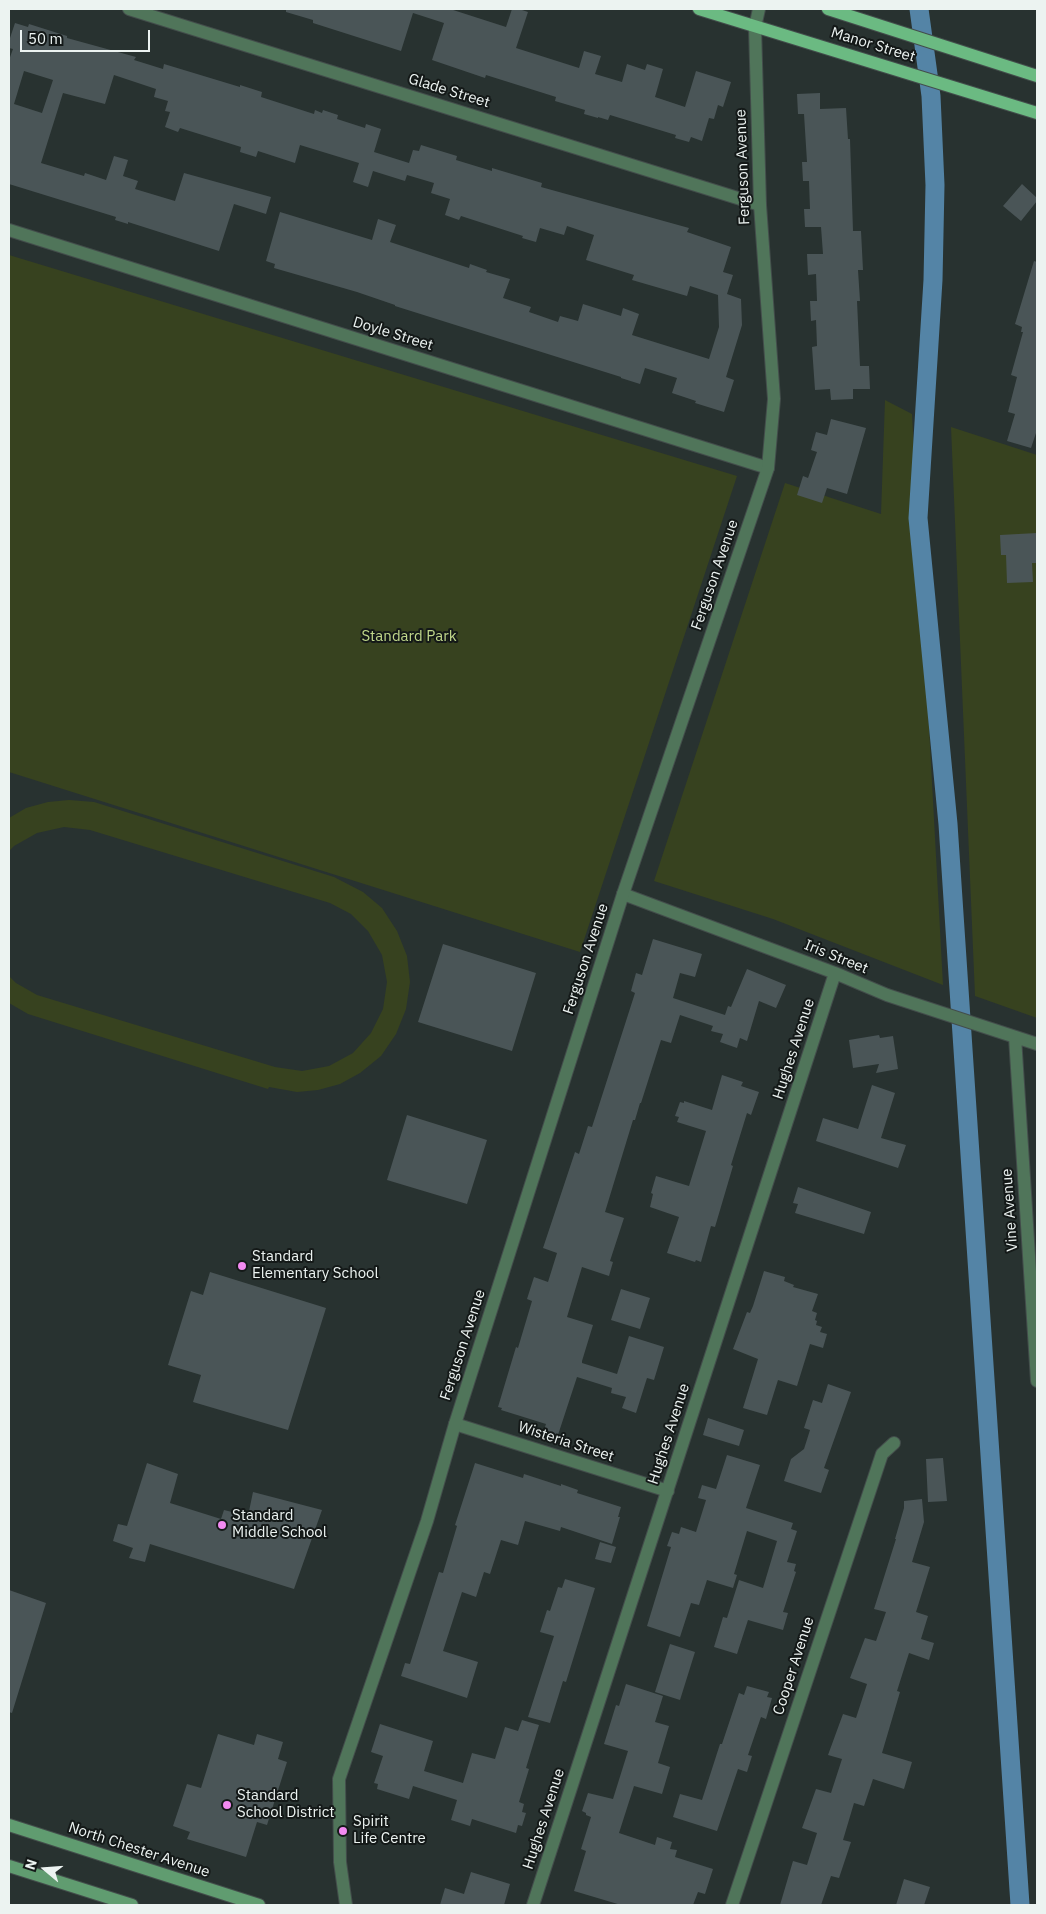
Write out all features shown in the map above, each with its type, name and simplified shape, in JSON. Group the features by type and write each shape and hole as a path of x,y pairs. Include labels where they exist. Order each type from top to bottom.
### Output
{"main road":[{"name":"Manor Street","path":"699,9 1037,113"},
{"name":"Manor Street","path":"828,9 1037,76"},
{"name":"North Chester Avenue","path":"9,1825 260,1905"},
{"path":"9,1866 129,1905"}],"street":[{"name":"Glade Street","path":"129,9 760,205"},
{"name":"Ferguson Avenue","path":"346,1905 340,1862 339,1779 427,1521 455,1424 624,894 768,468 774,399 760,205 755,27 759,9"},
{"name":"Doyle Street","path":"9,230 768,468"},
{"name":"Iris Street","path":"624,894 835,973 887,996 1037,1044"},
{"name":"Hughes Avenue","path":"533,1905 835,973"},
{"name":"Vine Avenue","path":"1015,1037 1035,1324 1037,1380"},
{"name":"Wisteria Street","path":"455,1424 668,1491"},
{"name":"Cooper Avenue","path":"732,1905 882,1454 894,1443"}],"green space":[{"name":"Standard Park","path":"9,255 737,476 580,952 9,772"},
{"path":"885,400 912,414 943,985 773,919 654,881 785,483 881,514"},
{"path":"951,427 1037,455 1037,1018 975,996"},
{"path":"69,800 94,802 334,877 363,892 382,908 397,931 407,956 410,982 406,1009 396,1034 381,1056 360,1073 340,1084 318,1090 297,1092 269,1087 268,1089 28,1014 9,1003 9,976 16,983 37,995 275,1067 302,1071 329,1066 353,1053 371,1033 383,1009 387,982 382,955 368,931 351,914 330,903 90,830 64,827 37,833 14,846 9,851 9,818 26,808 48,802"}],"building":[{"path":"286,9 450,9 506,27 512,9 519,9 528,12 516,48 579,68 584,51 601,56 595,74 622,82 627,64 645,70 647,64 663,69 655,97 685,107 696,71 731,82 723,107 718,105 714,119 709,118 702,141 691,137 689,142 675,138 676,135 610,115 608,120 584,114 585,110 555,101 556,97 486,75 485,78 432,60 444,23 413,13 401,51 313,23 313,20 286,12"},
{"path":"15,23 28,27 29,24 67,36 67,38 136,57 134,60 163,69 164,64 262,92 261,97 314,114 315,110 322,113 323,110 338,115 337,119 365,128 366,124 381,129 374,152 409,163 413,150 419,151 421,145 457,156 456,160 492,171 492,168 542,183 541,187 689,228 687,232 731,247 723,272 733,275 727,294 741,299 742,325 726,377 734,380 724,412 672,393 677,378 645,368 640,384 395,306 357,292 274,268 275,264 266,261 280,212 372,240 378,219 396,225 390,242 469,268 470,264 487,270 486,272 510,279 503,298 531,307 529,312 558,322 560,316 578,321 583,304 621,316 623,308 639,314 632,335 709,359 719,327 718,295 690,286 687,296 632,280 634,275 586,260 594,235 567,226 564,235 540,228 536,242 461,216 459,220 445,215 450,199 431,193 434,183 407,175 405,181 373,171 368,187 353,182 359,163 300,145 295,163 258,151 256,157 240,152 241,147 180,128 178,132 165,127 170,112 165,111 168,101 154,97 156,89 114,75 105,104 63,93 41,163 84,176 85,173 106,180 114,156 128,160 123,176 138,181 135,189 175,201 184,173 271,197 266,214 234,204 219,251 128,222 128,224 115,220 116,217 9,184 9,60 13,49 9,48 9,41","holes":["24,71 53,80 42,113 14,104"]},
{"path":"820,93 820,109 846,108 848,139 850,139 853,231 861,231 863,270 858,270 860,301 857,301 860,366 869,366 870,389 853,389 853,399 831,400 830,389 815,390 812,347 817,346 816,320 811,321 810,301 817,301 816,274 808,275 807,254 823,254 821,227 805,227 804,209 810,209 809,181 803,181 802,162 807,162 804,114 798,114 797,94"},
{"path":"1022,184 1037,198 1037,201 1021,221 1003,206"},
{"path":"1034,261 1037,262 1037,430 1031,448 1007,441 1015,414 1008,412 1017,377 1011,375 1023,332 1021,332 1022,327 1015,324"},
{"path":"831,419 866,428 847,494 827,488 822,503 797,495 803,476 808,478 817,452 811,450 816,432 827,435"},
{"path":"1037,533 1037,563 1032,563 1033,582 1007,583 1006,555 1001,555 1000,535"},
{"path":"653,939 702,954 695,977 680,973 673,998 725,1015 728,1006 731,1007 747,969 786,985 776,1008 759,1001 747,1041 740,1038 737,1048 720,1042 723,1034 711,1031 713,1026 680,1015 671,1043 661,1040 641,1103 635,1120 633,1120 605,1212 624,1218 610,1261 613,1262 609,1276 582,1267 567,1317 593,1325 582,1363 617,1374 629,1336 664,1347 654,1380 647,1378 636,1413 622,1408 626,1397 611,1393 612,1388 577,1377 557,1438 543,1433 546,1424 501,1410 502,1408 498,1407 532,1301 527,1299 534,1277 548,1282 557,1253 543,1248 575,1152 579,1154 588,1126 592,1127 635,993 631,991 636,973 642,975"},
{"path":"443,944 536,973 512,1051 418,1022"},
{"path":"879,1035 880,1038 893,1036 898,1069 876,1073 879,1064 853,1068 849,1040"},
{"path":"722,1075 743,1082 741,1086 759,1092 751,1115 747,1113 715,1227 711,1226 701,1262 696,1260 695,1262 667,1253 679,1217 650,1207 653,1194 651,1193 656,1176 689,1186 706,1131 677,1122 679,1117 675,1116 680,1102 684,1103 684,1101 712,1110"},
{"path":"872,1085 895,1093 881,1138 906,1145 898,1168 816,1141 823,1118 858,1129"},
{"path":"407,1115 487,1140 467,1204 387,1180"},
{"path":"798,1187 871,1212 864,1234 795,1213 798,1204 793,1203"},
{"path":"764,1271 785,1277 784,1281 794,1285 793,1287 818,1294 812,1311 817,1313 815,1320 817,1321 816,1325 822,1327 820,1332 827,1334 823,1348 810,1344 797,1386 778,1380 767,1415 743,1408 758,1359 733,1349 747,1312 750,1313 753,1306"},
{"path":"210,1272 326,1308 288,1430 193,1402 201,1375 168,1365 191,1291 203,1295"},
{"path":"621,1289 650,1298 640,1329 611,1320"},
{"path":"828,1384 851,1392 824,1468 829,1470 821,1493 784,1481 791,1459 804,1449 810,1430 804,1428 813,1400 822,1403"},
{"path":"708,1418 744,1430 739,1446 703,1435"},
{"path":"727,1455 760,1465 746,1508 793,1523 791,1529 797,1531 787,1562 796,1564 794,1571 796,1572 783,1612 788,1613 783,1630 748,1620 737,1654 714,1647 723,1617 727,1618 739,1580 763,1588 777,1541 747,1531 734,1574 737,1575 733,1588 707,1580 699,1605 691,1603 680,1637 647,1626 671,1547 667,1546 672,1532 679,1534 681,1527 696,1532 706,1500 698,1498 702,1485 716,1489"},
{"path":"943,1458 947,1501 928,1502 926,1459"},
{"name":"Standard Middle School","path":"147,1463 178,1474 170,1503 221,1519 224,1510 248,1516 253,1492 322,1510 294,1589 150,1544 145,1562 129,1558 133,1548 113,1541 118,1524 127,1526"},
{"path":"475,1463 523,1478 524,1474 561,1486 561,1484 578,1490 577,1493 621,1507 612,1544 561,1527 560,1531 525,1521 518,1545 501,1540 490,1574 484,1572 476,1597 462,1592 443,1651 478,1662 467,1698 401,1676 405,1663 410,1664 439,1572 443,1573 457,1526 455,1525"},
{"path":"922,1499 924,1522 912,1562 930,1567 916,1612 928,1616 921,1639 934,1643 929,1660 909,1653 897,1691 900,1692 882,1753 912,1762 904,1789 873,1779 864,1806 854,1803 843,1840 851,1842 839,1878 831,1876 821,1905 780,1905 793,1861 807,1865 817,1833 802,1828 816,1789 831,1793 842,1759 828,1755 843,1714 856,1718 867,1684 850,1678 865,1638 876,1641 886,1612 874,1609 896,1539 904,1501"},
{"path":"600,1542 616,1547 611,1563 595,1559"},
{"path":"565,1579 595,1588 566,1682 563,1681 550,1723 528,1717 554,1636 540,1632 547,1610 550,1611 558,1587 562,1588"},
{"path":"9,1590 46,1603 12,1713 9,1712"},
{"path":"670,1644 695,1652 680,1700 655,1692"},
{"path":"626,1684 663,1696 655,1722 669,1726 658,1763 670,1767 662,1794 634,1786 619,1833 655,1845 657,1837 672,1842 670,1849 677,1850 675,1857 713,1869 705,1894 698,1892 693,1905 621,1905 574,1891 586,1851 581,1849 591,1817 582,1811 588,1793 613,1799 628,1751 604,1744 616,1705 619,1706"},
{"path":"747,1686 769,1692 767,1697 772,1698 766,1719 761,1717 748,1755 752,1756 747,1772 738,1769 717,1831 673,1817 680,1794 702,1800 739,1693 744,1695"},
{"path":"522,1720 539,1725 526,1768 529,1769 519,1802 524,1804 522,1812 526,1813 522,1826 518,1825 516,1833 472,1819 470,1826 451,1820 457,1800 413,1786 409,1799 377,1789 378,1784 374,1783 383,1756 371,1752 380,1724 433,1741 424,1771 463,1783 472,1753 495,1759 505,1727 518,1731"},
{"name":"Standard School District","path":"218,1734 254,1745 257,1734 283,1742 278,1759 287,1762 267,1825 257,1822 246,1857 187,1839 190,1832 173,1826 187,1784 201,1788"},
{"path":"471,1872 510,1884 504,1905 440,1905 445,1888 464,1894"},
{"path":"904,1879 930,1887 924,1905 896,1905"}],"waterway":[{"path":"919,9 931,96 935,185 933,280 918,518 948,824 1020,1905"}],"place":[{"name":"Standard Elementary School","path":"242,1266"},
{"name":"Standard Middle School","path":"222,1525"},
{"name":"Standard School District","path":"227,1805"},
{"name":"Spirit Life Centre","path":"343,1831"}]}
